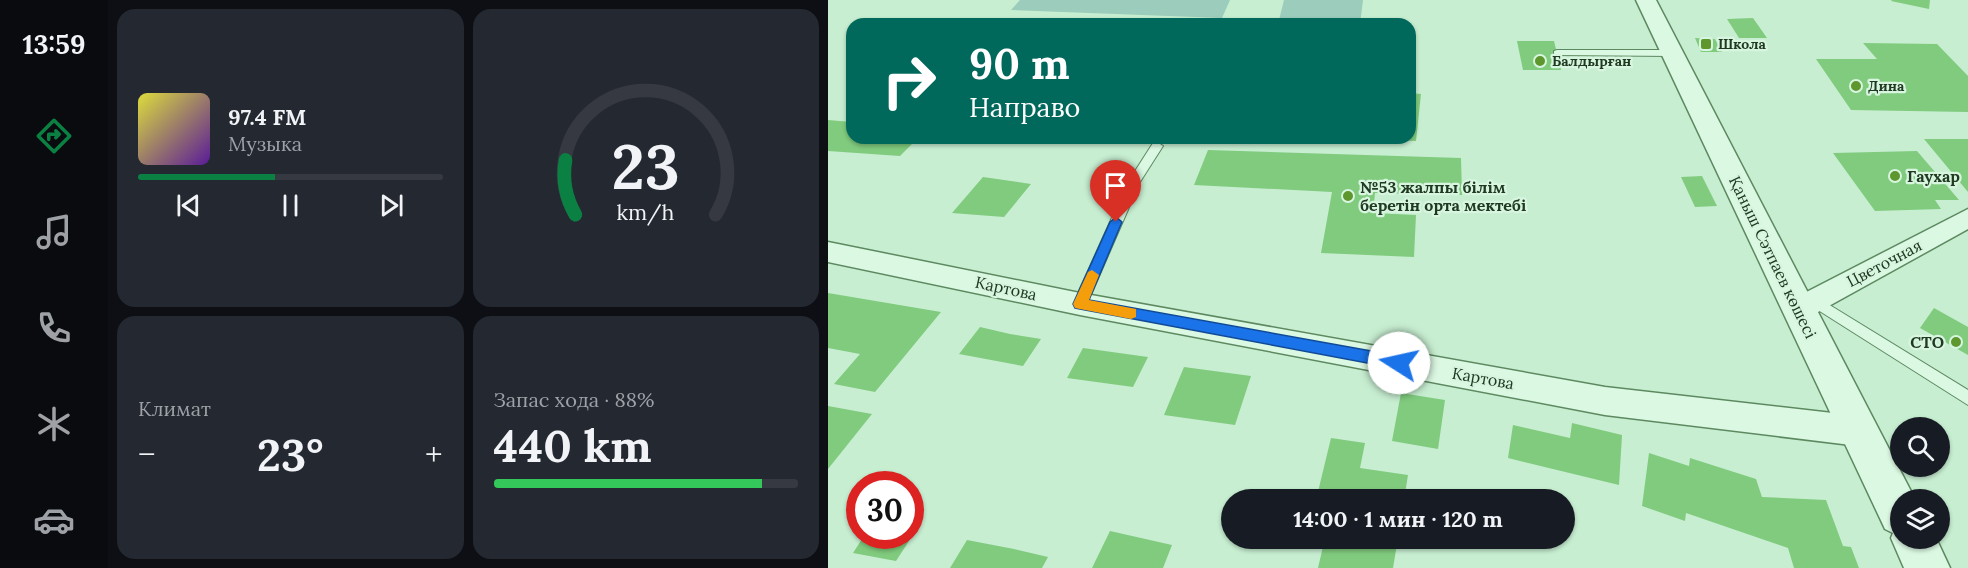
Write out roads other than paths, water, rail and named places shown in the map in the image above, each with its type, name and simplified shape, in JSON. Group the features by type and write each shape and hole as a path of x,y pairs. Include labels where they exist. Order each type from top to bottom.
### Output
{"street":[{"name":"Қаныш Сәтпаев көшесі","path":"1646,0 1807,305 1859,430 1890,494"},
{"name":"Цветочная","path":"1807,305 1968,218"},
{"name":"Картова","path":"828,252 1080,304 1605,401 1859,430"},
{"path":"1918,549 1927,568"}],"lane":[{"path":"1557,52 1673,53"},
{"path":"1080,304 1134,182 1157,146"},
{"path":"1807,305 1968,398"}],"place":[{"name":"Школа","path":"1706,44"},
{"name":"Балдырған","path":"1540,61"},
{"name":"Дина","path":"1856,86"},
{"name":"Гаухар","path":"1895,176"},
{"name":"№53 жалпы білім беретін орта мектебі","path":"1348,196"},
{"name":"СТО","path":"1956,342"}]}
